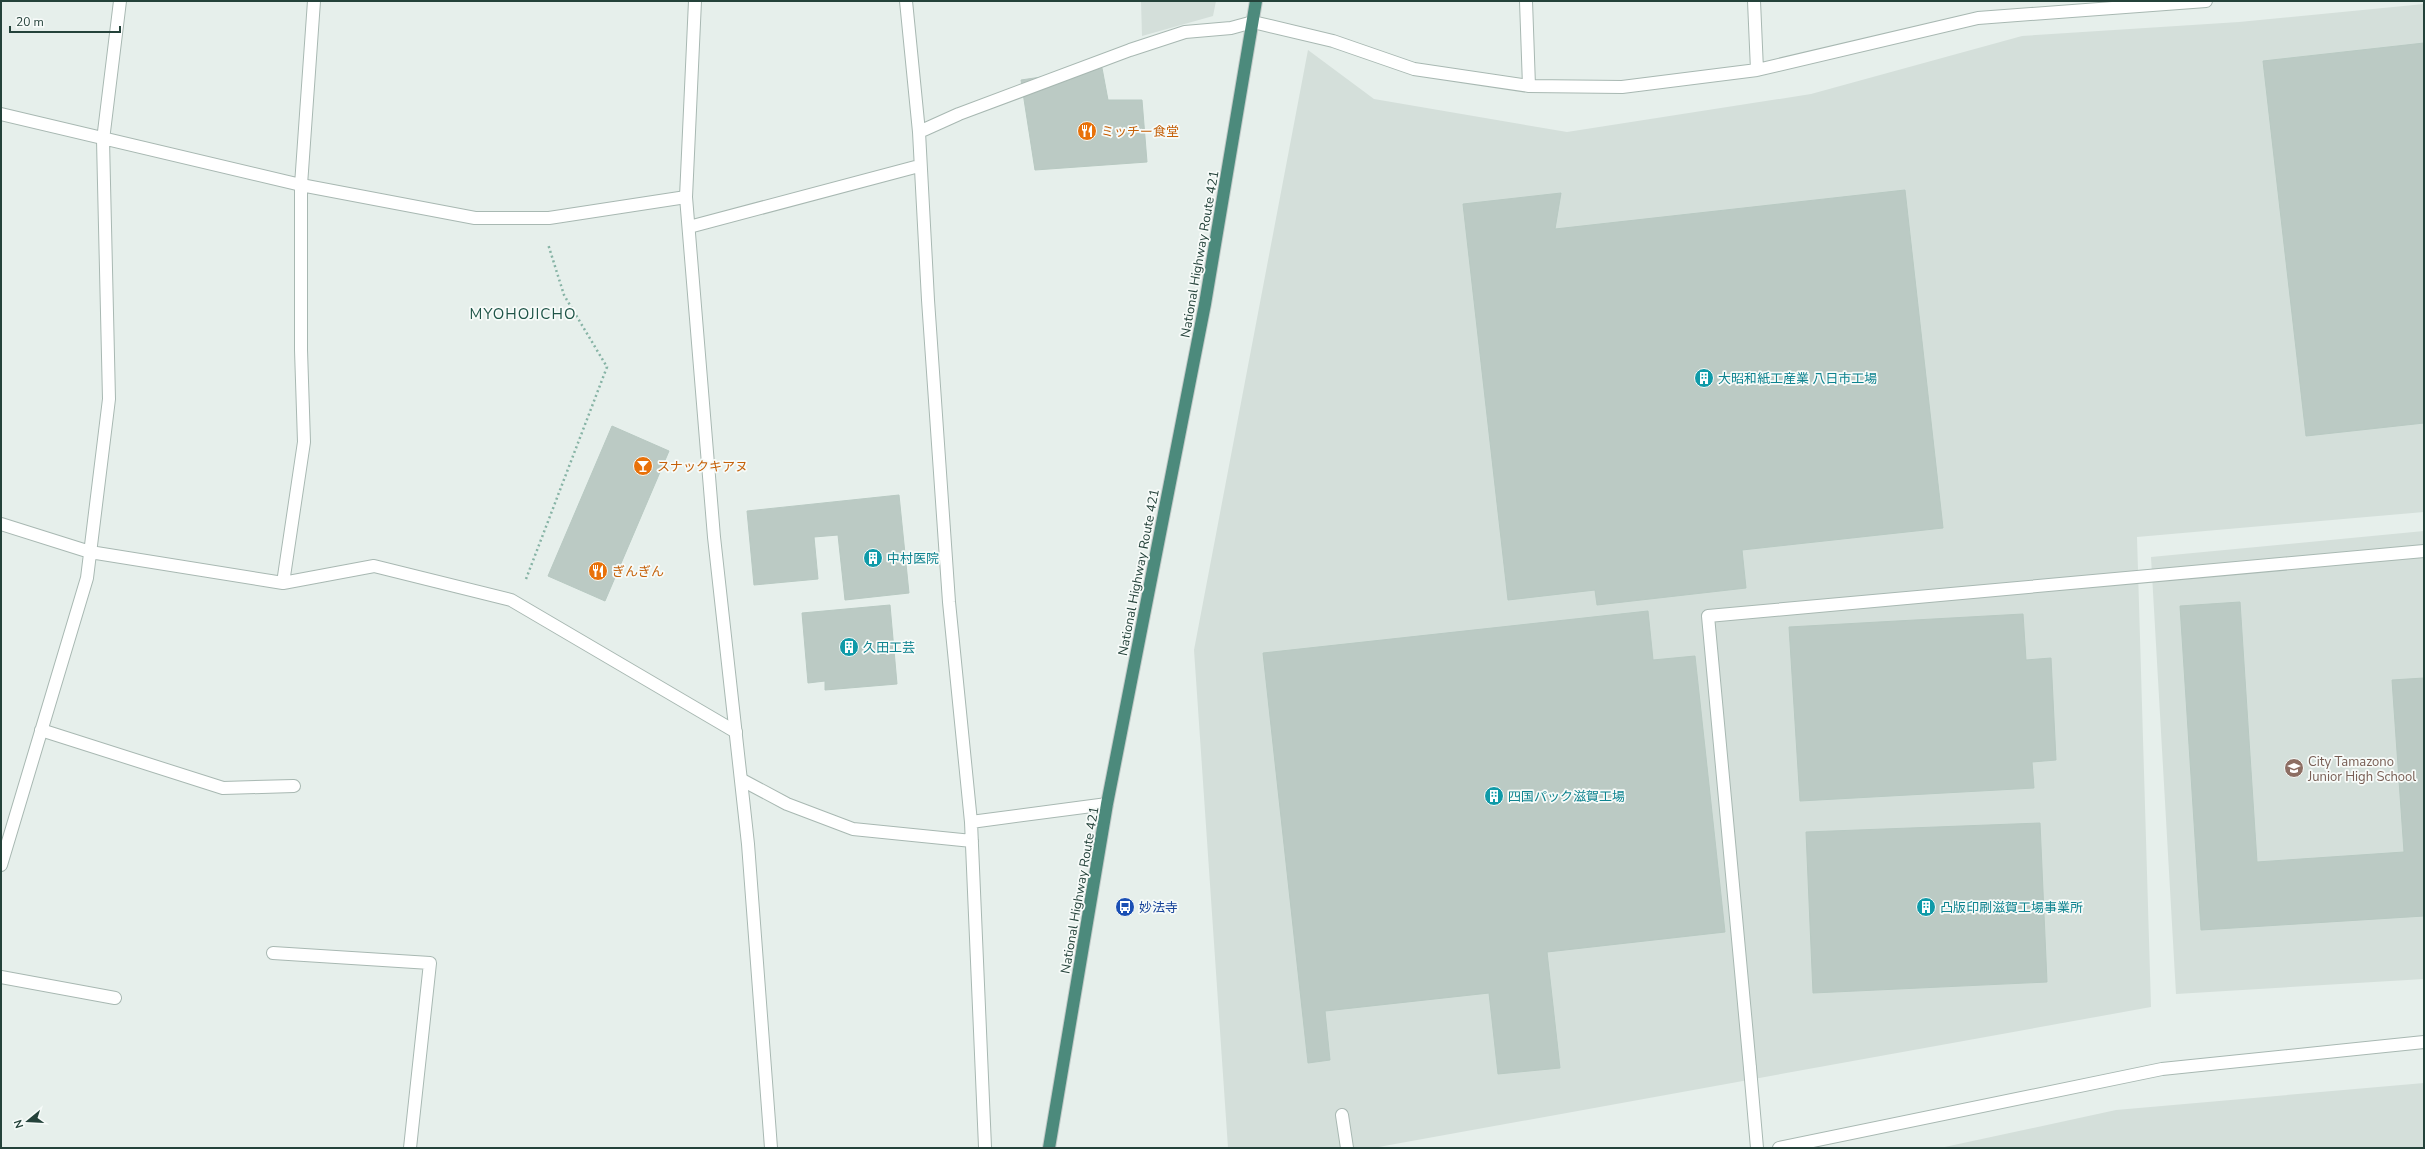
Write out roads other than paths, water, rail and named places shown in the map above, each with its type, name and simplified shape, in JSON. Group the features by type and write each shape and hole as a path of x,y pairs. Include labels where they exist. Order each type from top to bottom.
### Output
{"highway":[{"name":"National Highway Route 421","path":"1049,1148 1107,804 1205,304 1256,1"}],"street":[{"path":"1,865 87,578 109,399 103,140 120,1"},
{"path":"284,583 304,442 301,350 300,185 314,1"},
{"path":"695,1 686,197 714,537 748,844 771,1148"},
{"path":"906,1 919,132 919,166 949,602 971,822 985,1147"},
{"path":"1526,1 1529,86"},
{"path":"1754,1 1757,70"},
{"path":"919,132 959,114 1130,50 1185,32 1231,28 1253,22 1333,41 1414,69 1529,86 1622,87 1757,70 1978,18 2206,1"},
{"path":"1,114 103,140 300,185 475,218 549,218 686,197"},
{"path":"689,227 919,166"},
{"path":"1,524 90,552 284,583 374,566 511,600 736,732"},
{"path":"1757,1148 1708,616 2424,550"},
{"path":"41,730 223,788 294,786"},
{"path":"742,780 787,804 853,829 972,841"},
{"path":"971,822 1107,804"},
{"path":"274,953 430,963 410,1148"},
{"path":"1,977 115,998"},
{"path":"1779,1148 2162,1069 2424,1042"},
{"path":"1342,1115 1347,1148"}],"place":[{"name":"ミッチー食堂","path":"1087,131"},
{"name":"大昭和紙工産業 八日市工場","path":"1704,378"},
{"name":"スナックキアヌ","path":"643,466"},
{"name":"中村医院","path":"873,558"},
{"name":"ぎんぎん","path":"598,571"},
{"name":"久田工芸","path":"849,647"},
{"name":"City Tamazono Junior High School","path":"2294,768"},
{"name":"四国パック滋賀工場","path":"1494,796"},
{"name":"妙法寺","path":"1125,907"},
{"name":"凸版印刷滋賀工場事業所","path":"1926,907"}],"district":[{"name":"MYOHOJICHO","path":"523,314"}]}
